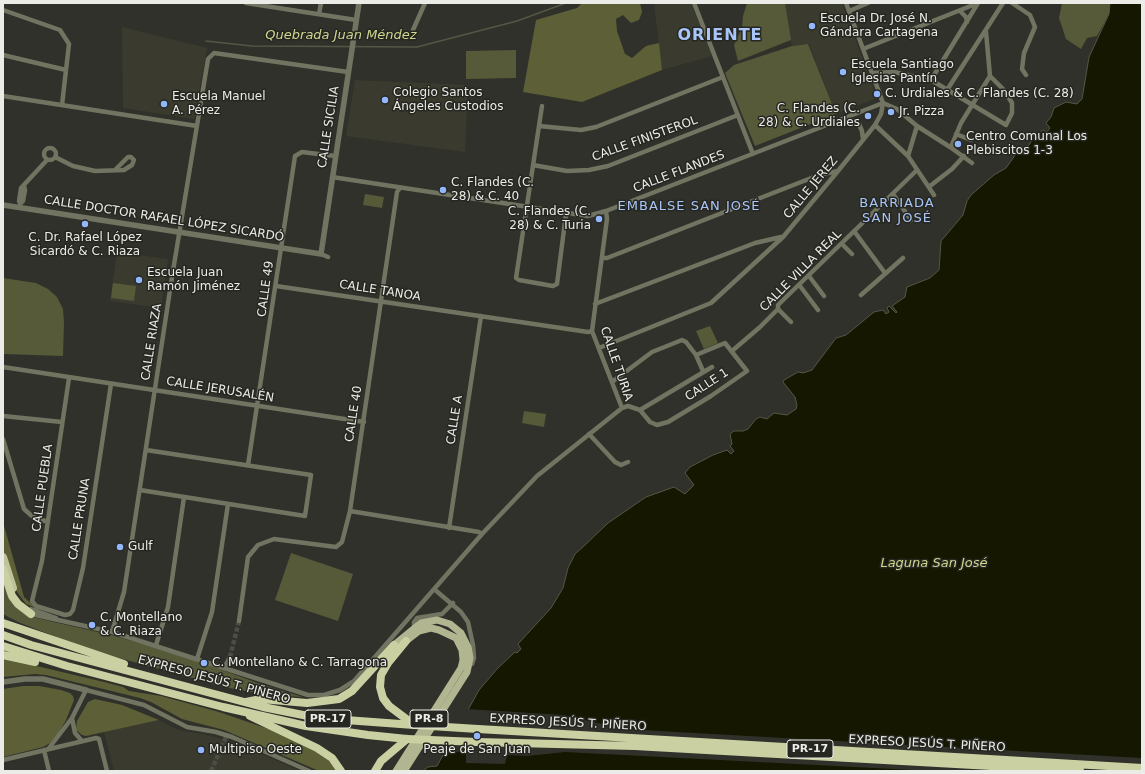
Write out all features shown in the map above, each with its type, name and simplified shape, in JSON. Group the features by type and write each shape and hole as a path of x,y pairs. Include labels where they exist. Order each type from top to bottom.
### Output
{"highway":[{"path":"3,557 16,594 24,605 31,608"},
{"path":"3,568 12,596 18,604 31,608"},
{"path":"3,619 27,633"},
{"path":"3,623 27,633 105,657 156,678"},
{"name":"EXPRESO JESÚS T. PIÑERO","path":"3,635 31,645 244,702 318,718 1142,768"},
{"path":"406,641 388,663 381,675 380,687 383,698 388,706 414,725"},
{"path":"244,702 261,699 316,702 347,695 394,645"},
{"name":"EXPRESO JESÚS T. PIÑERO","path":"3,646 67,666 241,711 306,726 368,735 406,739 526,744 635,746 1080,771"},
{"path":"3,655 67,666"},
{"path":"241,711 317,748 332,758 342,771"},
{"path":"375,771 381,761 406,739"}],"main road":[{"name":"PR-8","path":"394,645 414,627 421,623 434,620 445,622 461,633 468,647 470,658 467,672 404,771"},
{"name":"PR-8","path":"396,771 461,668 463,660 462,650 456,638 439,630 431,628 419,631 406,641"}],"street":[{"path":"246,3 275,5 356,20"},
{"path":"319,14 321,3"},
{"name":"CALLE SICILIA","path":"321,254 359,3"},
{"path":"413,30 425,3"},
{"path":"694,3 753,154"},
{"path":"846,3 883,103 897,109 917,126 951,147 972,163"},
{"path":"848,11 868,3"},
{"path":"863,49 978,3"},
{"path":"931,80 978,3"},
{"path":"947,90 986,32 1003,3"},
{"path":"1012,3 1019,5 1030,15 1035,27 1024,53 1022,69 1026,75"},
{"path":"3,10 60,30 69,44 62,105"},
{"path":"960,11 964,14 967,22"},
{"path":"951,147 956,134 972,104 990,76 986,32"},
{"name":"CALLE RIAZA","path":"112,632 124,592 154,390 210,54 214,52 348,72"},
{"path":"3,55 66,70"},
{"path":"873,73 894,72 931,80 1006,125 1012,113 1012,103 1004,90 990,76"},
{"path":"539,126 581,130 596,127 723,77"},
{"path":"3,96 197,126"},
{"name":"CALLE FLANDES","path":"332,177 526,208 588,216 606,211 883,103"},
{"name":"CALLE JEREZ","path":"599,348 711,303 783,237 875,125 881,114 883,103"},
{"path":"542,106 516,278 536,284 553,286 557,284 566,214"},
{"name":"CALLE FINISTEROL","path":"533,165 567,171 589,170 608,166 738,115"},
{"path":"846,118 859,124 863,139"},
{"path":"875,125 908,156 930,186 934,195"},
{"path":"908,156 917,126"},
{"path":"956,134 972,140"},
{"path":"47,160 44,153 48,148 54,149 55,157"},
{"name":"CALLE 49","path":"248,465 295,156 302,152 335,156"},
{"path":"930,186 952,169 964,156"},
{"path":"20,205 18,201 24,186 47,160 51,160 55,157"},
{"path":"55,157 73,166 95,171 115,170"},
{"name":"CALLE VILLA REAL","path":"732,350 760,327 778,309 778,306 917,170"},
{"path":"602,258 607,258 819,175 838,171"},
{"name":"CALLE 40","path":"239,621 248,557 258,545 274,539 336,547 342,542 350,511 364,422 380,301 397,192 400,188"},
{"path":"893,194 911,220"},
{"name":"CALLE DOCTOR RAFAEL LÓPEZ SICARDÓ","path":"3,205 20,205 321,254"},
{"name":"CALLE TURIA","path":"31,608 65,622 112,632 156,645 308,695 324,695 340,690 354,681 482,534 537,476 622,408 592,331 607,219 606,211"},
{"path":"854,231 885,272"},
{"path":"595,304 755,243 783,237"},
{"path":"842,244 852,254"},
{"path":"321,254 328,257"},
{"path":"861,295 885,272 903,258"},
{"path":"809,276 824,296"},
{"name":"CALLE TANOA","path":"276,286 588,332 592,331"},
{"path":"800,286 818,310"},
{"path":"778,309 791,322"},
{"name":"CALLE A","path":"449,528 481,316"},
{"path":"612,382 652,352 682,340 686,342 696,355 703,371"},
{"name":"CALLE 1","path":"640,410 650,422 656,425 668,422 711,396 747,371 725,343 696,355"},
{"path":"622,408 628,406 640,410 712,366"},
{"name":"CALLE JERUSALÉN","path":"3,367 364,422"},
{"name":"CALLE PUEBLA","path":"31,608 42,561 69,378"},
{"name":"CALLE PRUNA","path":"31,608 36,606 65,615 70,614 73,610 83,568 111,384"},
{"path":"3,416 62,422"},
{"path":"589,434 615,462 621,465 628,462"},
{"path":"3,439 24,509 33,517 48,522"},
{"path":"140,490 305,516 311,475 146,450"},
{"path":"156,645 168,607 184,497"},
{"path":"198,659 212,612 228,504"},
{"path":"350,511 479,532 482,534"},
{"path":"434,589 461,612 468,622 472,636 474,658 467,672"},
{"path":"414,627 414,622 417,618 442,614 452,604"},
{"path":"224,668 230,657"},
{"path":"3,682 25,679 43,679 144,705 187,727 227,734 310,771"},
{"path":"49,771 46,750 72,718 86,690"},
{"path":"72,718 75,733 82,741"},
{"path":"3,760 82,741 99,739 107,771"}],"shaded area":[{"path":"654,3 691,3 712,56 662,70"},
{"name":"Escuela Santiago Iglesias Pantín","path":"785,3 842,3 877,98 836,114 809,44 792,46 788,31"},
{"path":"122,27 207,48 194,119 123,108"},
{"path":"355,80 468,85 465,152 346,136"},
{"name":"Escuela Juan Ramón Jiménez","path":"117,252 168,259 161,308 110,301"},
{"path":"159,720 178,730 203,734 237,743 300,771 114,771 104,732"}],"green space":[{"path":"582,3 640,3 642,12 639,20 631,23 623,15 616,19 617,31 625,54 632,58 646,46 659,43 662,70 582,102 523,92 536,20 577,8"},
{"path":"747,3 785,3 791,40 738,61 734,45 742,28 743,16"},
{"path":"1062,3 1126,3 1109,14 1097,36 1087,38 1081,49 1066,39 1059,18"},
{"path":"808,44 836,114 755,146 725,73 734,65 792,46"},
{"path":"516,50 516,78 466,79 466,51"},
{"path":"365,194 384,197 382,208 363,205"},
{"path":"3,278 36,283 48,289 57,297 63,309 63,356 3,354"},
{"path":"113,283 136,286 134,301 111,298"},
{"path":"710,326 718,343 704,349 696,331"},
{"path":"524,411 546,414 544,427 522,423"},
{"path":"3,522 24,597 36,608 26,604 17,592 9,565 3,552"},
{"path":"291,553 353,574 338,621 275,600"},
{"path":"3,574 6,584 32,617 115,636 187,657 263,685 303,697 268,695 224,687 87,649 18,622 3,614"},
{"path":"3,658 104,682 123,687 129,691 161,696 219,712 280,733 317,750 340,771 319,771 224,730 182,719 151,702 140,698 46,675 35,674 3,677"},
{"path":"23,686 39,686 61,690 70,693 74,700 66,720 58,734 50,743 43,747 3,757 3,689"},
{"path":"95,699 122,705 159,720 86,736 82,735 76,730 77,721 88,702"}],"water":[{"name":"Laguna San José","path":"1110,3 1142,3 1142,771 423,771 428,767 437,766 479,690 497,669 515,652 517,653 521,649 518,644 551,608 563,588 568,568 575,554 608,523 646,497 674,487 685,494 694,485 685,473 690,467 713,455 727,450 731,454 734,451 730,446 732,444 730,434 734,431 743,431 748,429 756,419 760,417 767,419 774,413 787,415 796,409 797,405 795,397 783,382 784,380 798,372 803,373 812,370 836,338 846,335 874,312 883,310 886,314 889,312 887,308 889,306 896,313 897,312 892,306 905,297 907,287 930,278 939,270 941,241 963,215 967,201 971,195 994,175 1006,168 1016,154 1029,145 1034,137 1043,130 1047,132 1050,128 1046,123 1051,117 1054,108 1066,102 1077,104 1082,99 1089,57 1109,14"}],"pier":[{"path":"467,709 564,715 623,729 1142,758 1142,771 932,771 565,752 527,756 507,755 505,764 466,763 466,752 443,752"}],"waterway":[{"name":"Quebrada Juan Méndez","path":"206,41 252,46 417,47 517,21 566,3"}],"tunnel":[{"path":"230,657 239,621"},
{"path":"211,771 227,735"}],"place":[{"name":"Escuela Dr. José N. Gándara Cartagena","path":"812,26"},
{"name":"Escuela Santiago Iglesias Pantín","path":"843,72"},
{"name":"C. Urdiales & C. Flandes (C. 28)","path":"877,94"},
{"name":"Colegio Santos Ángeles Custodios","path":"385,100"},
{"name":"Escuela Manuel A. Pérez","path":"164,104"},
{"name":"Jr. Pizza","path":"891,112"},
{"name":"C. Flandes (C. 28) & C. Urdiales","path":"868,116"},
{"name":"Centro Comunal Los Plebiscitos 1-3","path":"958,144"},
{"name":"C. Flandes (C. 28) & C. 40","path":"443,190"},
{"name":"C. Flandes (C. 28) & C. Turia","path":"599,219"},
{"name":"C. Dr. Rafael López Sicardó & C. Riaza","path":"85,224"},
{"name":"Escuela Juan Ramón Jiménez","path":"139,280"},
{"name":"Gulf","path":"120,547"},
{"name":"C. Montellano & C. Riaza","path":"92,625"},
{"name":"C. Montellano & C. Tarragona","path":"204,663"},
{"name":"Peaje de San Juan","path":"477,736"},
{"name":"Multipiso Oeste","path":"201,750"}],"district":[{"name":"ORIENTE","path":"720,36"},
{"name":"EMBALSE SAN JOSÉ","path":"689,207"},
{"name":"BARRIADA SAN JOSÉ","path":"897,212"}]}
